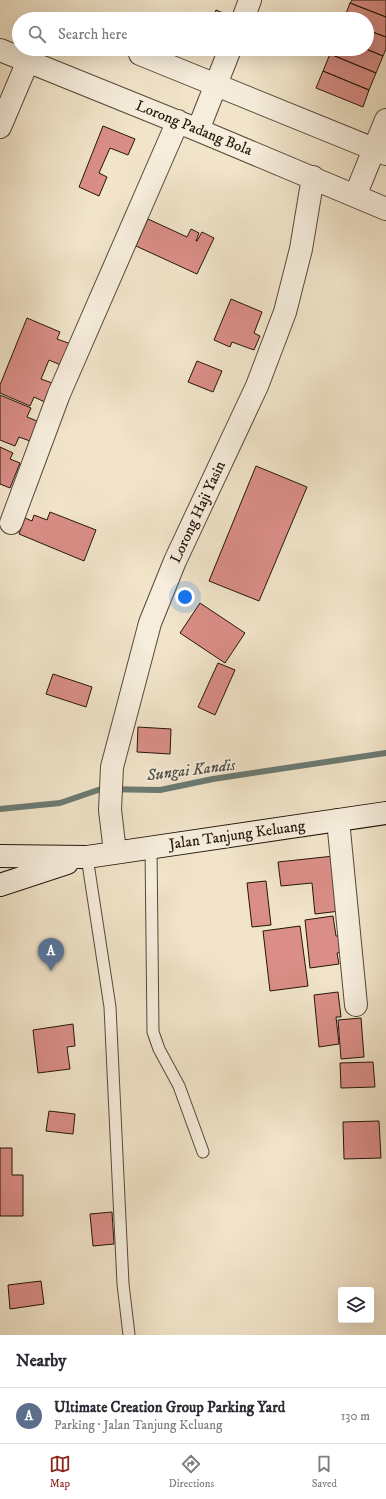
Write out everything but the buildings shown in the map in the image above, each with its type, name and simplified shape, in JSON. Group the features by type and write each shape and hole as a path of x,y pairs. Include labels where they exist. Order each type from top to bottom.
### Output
{"street":[{"path":"246,12 250,0"},
{"name":"Lorong Padang Bola","path":"0,50 12,55"},
{"name":"Lorong Padang Bola","path":"15,56 178,121 386,209"},
{"path":"145,56 380,151"},
{"path":"198,130 227,56"},
{"path":"1,123 28,61"},
{"path":"355,196 380,151 386,120"},
{"path":"11,523 58,394 178,121"},
{"name":"Lorong Haji Yasin","path":"115,852 110,810 112,767 150,622 175,561 257,386 285,312 301,249 313,177"},
{"name":"Jalan Tanjung Keluang","path":"0,885 87,857 386,814"},
{"path":"338,820 356,1005"},
{"name":"Jalan Tanjung Keluang","path":"0,856 87,857"}],"lane":[{"path":"151,847 153,1032 159,1049 179,1086 203,1152"},
{"path":"87,857 110,1008 123,1284 129,1335"}],"waterway":[{"name":"Sungai Kandis","path":"0,809 60,803 101,789 160,790 213,779 386,753"}],"place":[{"name":"Ultimate Creation Group Parking Yard","path":"51,971"}]}
